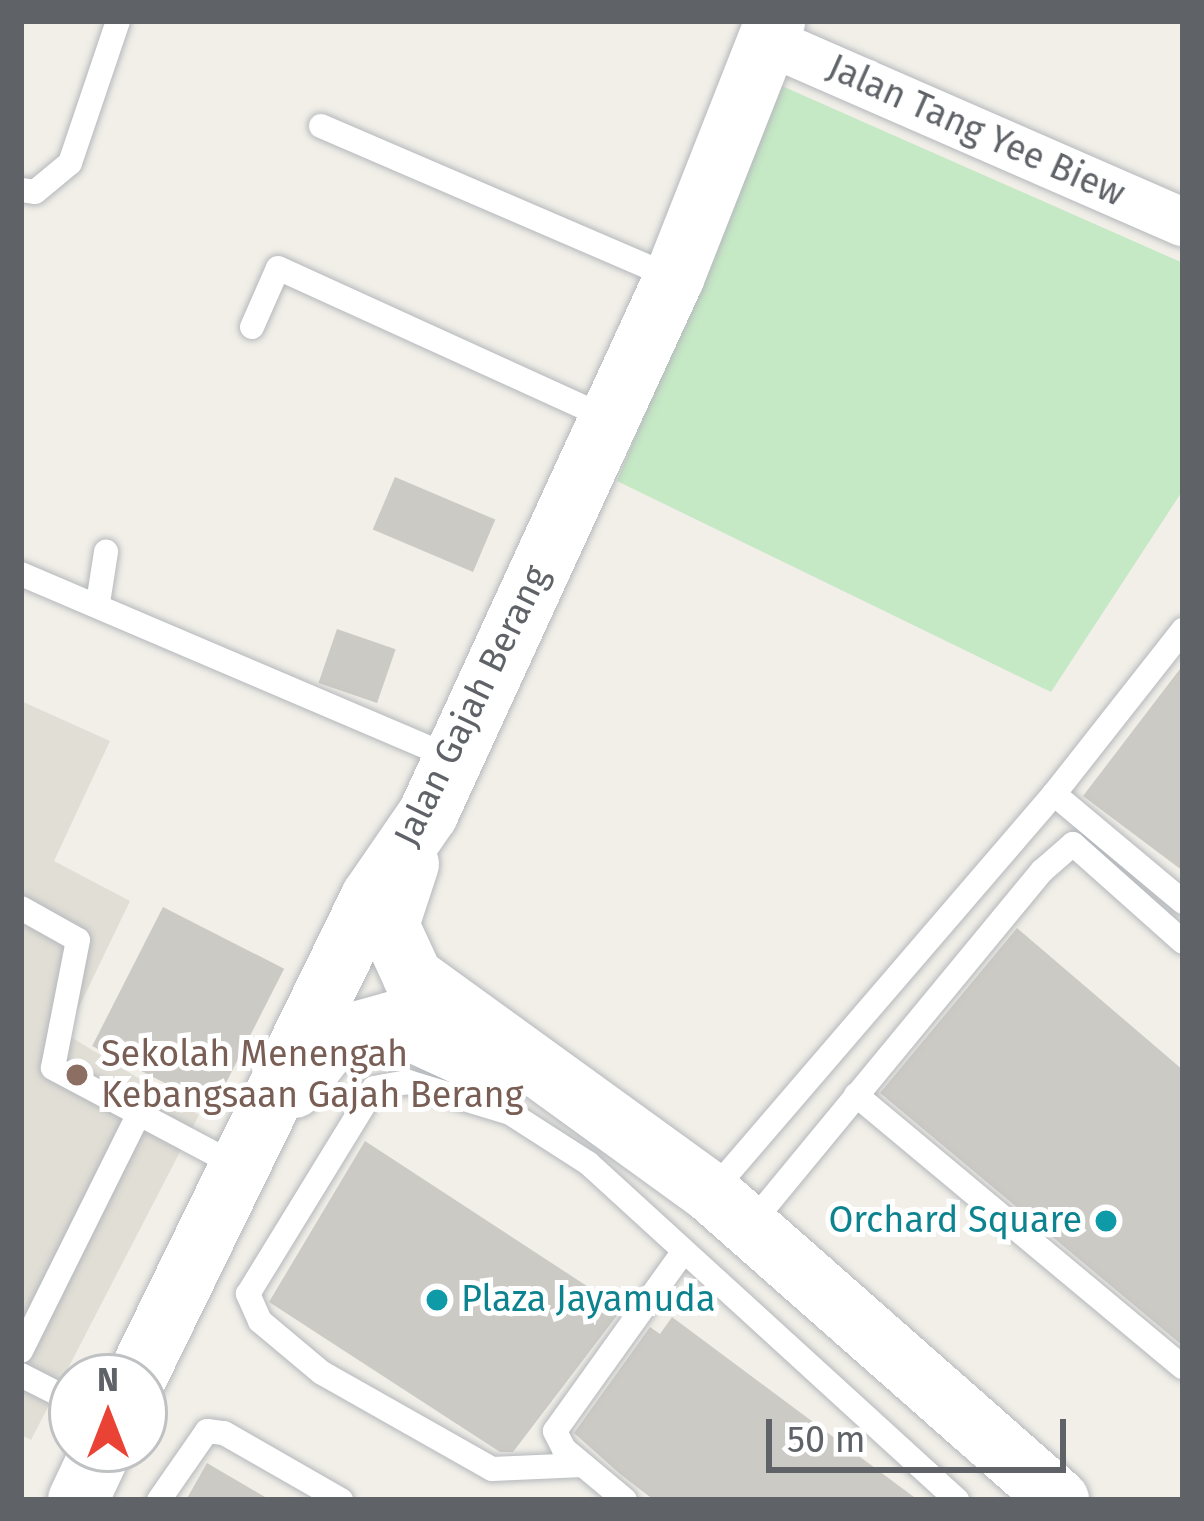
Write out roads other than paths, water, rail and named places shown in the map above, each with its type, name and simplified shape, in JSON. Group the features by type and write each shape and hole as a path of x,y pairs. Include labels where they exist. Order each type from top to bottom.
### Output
{"street":[{"name":"Jalan Tang Yee Biew","path":"772,31 1183,222"},
{"name":"Jalan Gajah Berang","path":"149,1353 371,897 428,814 674,278 772,31"},
{"path":"428,814 389,925 397,953 413,977 730,1209 1058,1500"},
{"path":"241,1168 312,1062 356,1027 391,1022 476,1062 562,1086"}],"lane":[{"path":"21,190 35,192 70,163 118,21"},
{"path":"321,126 674,278"},
{"path":"252,327 278,268 610,418"},
{"path":"98,603 106,552"},
{"path":"21,574 453,758"},
{"path":"730,1209 1183,630"},
{"path":"1054,794 1183,902"},
{"path":"730,1209 856,1095 1072,844 1183,942"},
{"path":"21,908 78,940 53,1068 137,1117 241,1168"},
{"path":"583,1465 492,1468 322,1373 260,1321 248,1294 374,1088 408,1082 510,1114 587,1163 681,1255 957,1500"},
{"path":"856,1095 1183,1366"},
{"path":"21,1351 137,1117"},
{"path":"625,1500 583,1465 555,1431 681,1255"},
{"path":"21,1375 48,1389"},
{"path":"159,1500 207,1431 224,1433 341,1500"}],"place":[{"name":"Sekolah Menengah Kebangsaan Gajah Berang","path":"77,1075"},
{"name":"Orchard Square","path":"1106,1221"},
{"name":"Plaza Jayamuda","path":"437,1300"}]}
